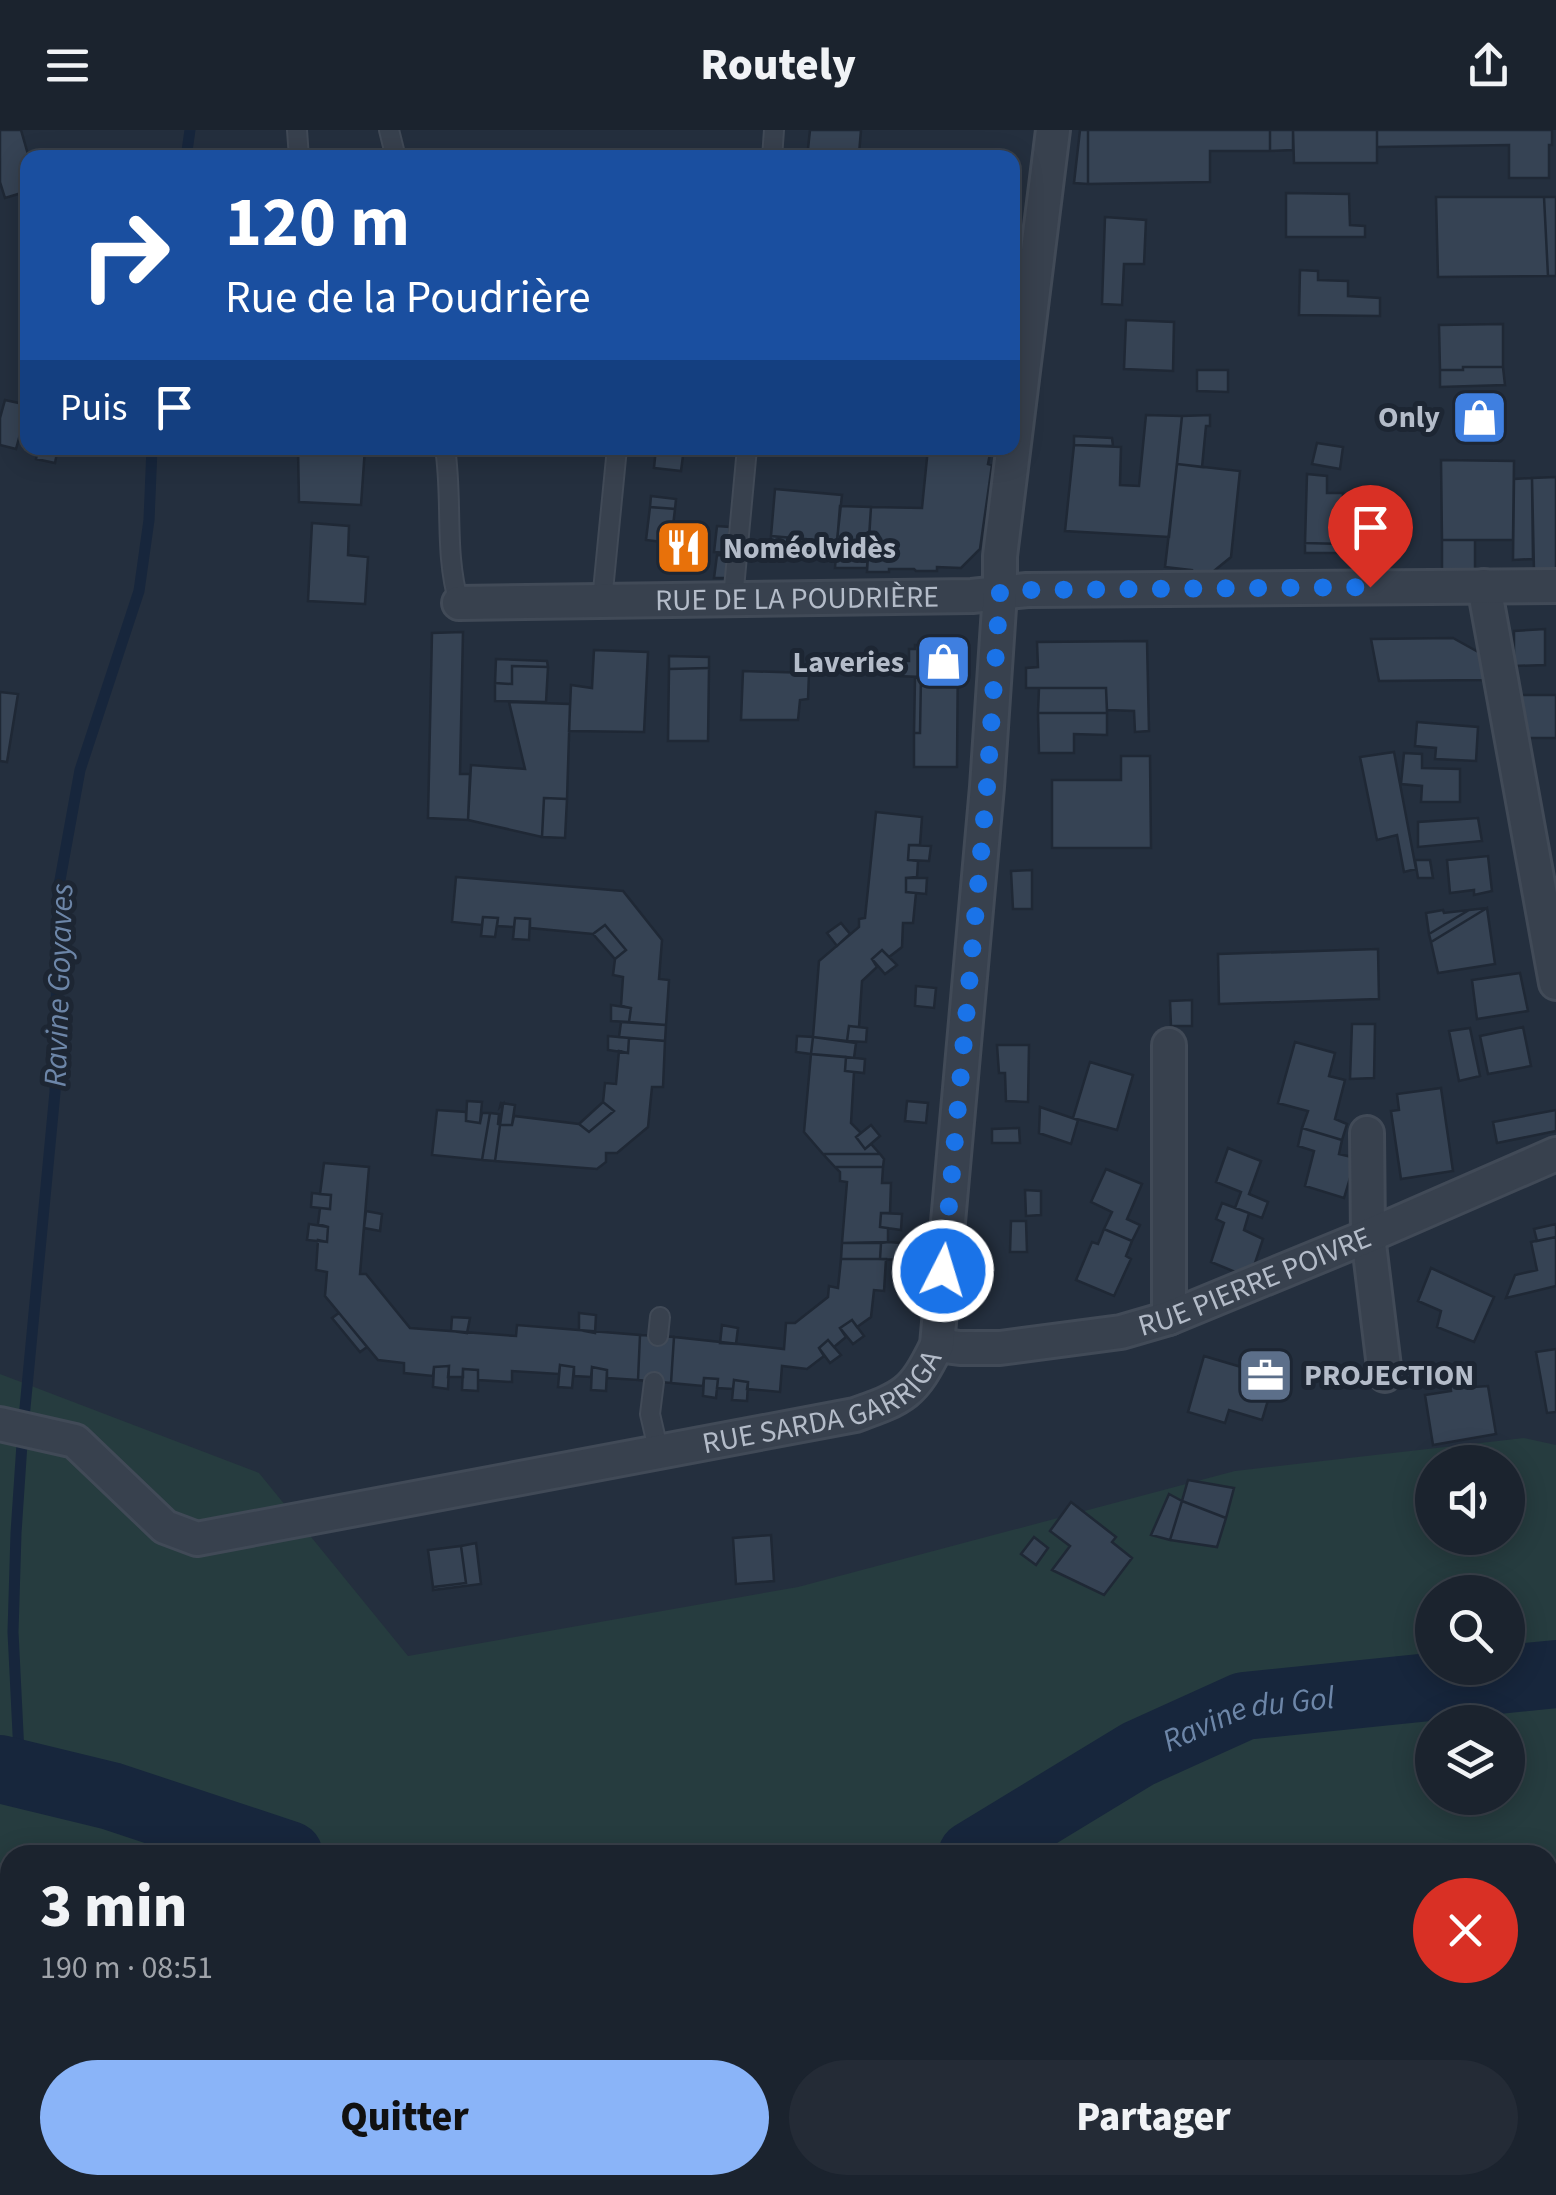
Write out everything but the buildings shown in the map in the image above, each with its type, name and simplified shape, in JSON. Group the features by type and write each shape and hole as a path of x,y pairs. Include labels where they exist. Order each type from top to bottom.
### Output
{"street":[{"name":"RUE SARDA GARRIGA","path":"1020,395 1053,130"},
{"name":"RUE SARDA GARRIGA","path":"0,1424 75,1441 165,1527 197,1539 855,1415 897,1400 917,1382 936,1345 987,787 1000,556 1013,455"},
{"path":"1484,586 1556,983"},
{"name":"RUE DE LA POUDRIÈRE","path":"459,603 972,596 1027,590 1556,586"},
{"path":"1168,1045 1169,1318"},
{"path":"1367,1133 1368,1236 1385,1375"},
{"name":"RUE PIERRE POIVRE","path":"936,1345 1000,1348 1121,1332 1169,1318 1556,1154"}],"lane":[{"path":"446,455 452,578 459,603"},
{"path":"602,601 617,455"},
{"path":"733,599 746,455"},
{"path":"654,1382 650,1414 659,1454"}],"green space":[{"path":"0,1374 259,1473 408,1656 798,1587 1235,1471 1415,1450 1415,1555 1525,1555 1525,1445 1463,1445 1524,1438 1556,1445 1556,1845 0,1845"}],"waterway":[{"name":"Ravine Goyaves","path":"187,150 190,130"},
{"name":"Ravine Goyaves","path":"20,1774 13,1632 16,1533 55,1092 58,891 80,770 139,591 149,520 152,455"},
{"name":"Ravine du Gol","path":"988,1845 1138,1754 1244,1706 1556,1674"},
{"name":"Ravine du Gol","path":"0,1769 111,1796 259,1845"}],"place":[{"name":"Only","path":"1479,417"},
{"name":"Noméolvidès","path":"684,548"},
{"name":"Laveries","path":"943,662"},
{"name":"PROJECTION","path":"1265,1375"}],"route":[{"path":"943,1271 987,787 1000,592 1370,587"}]}
